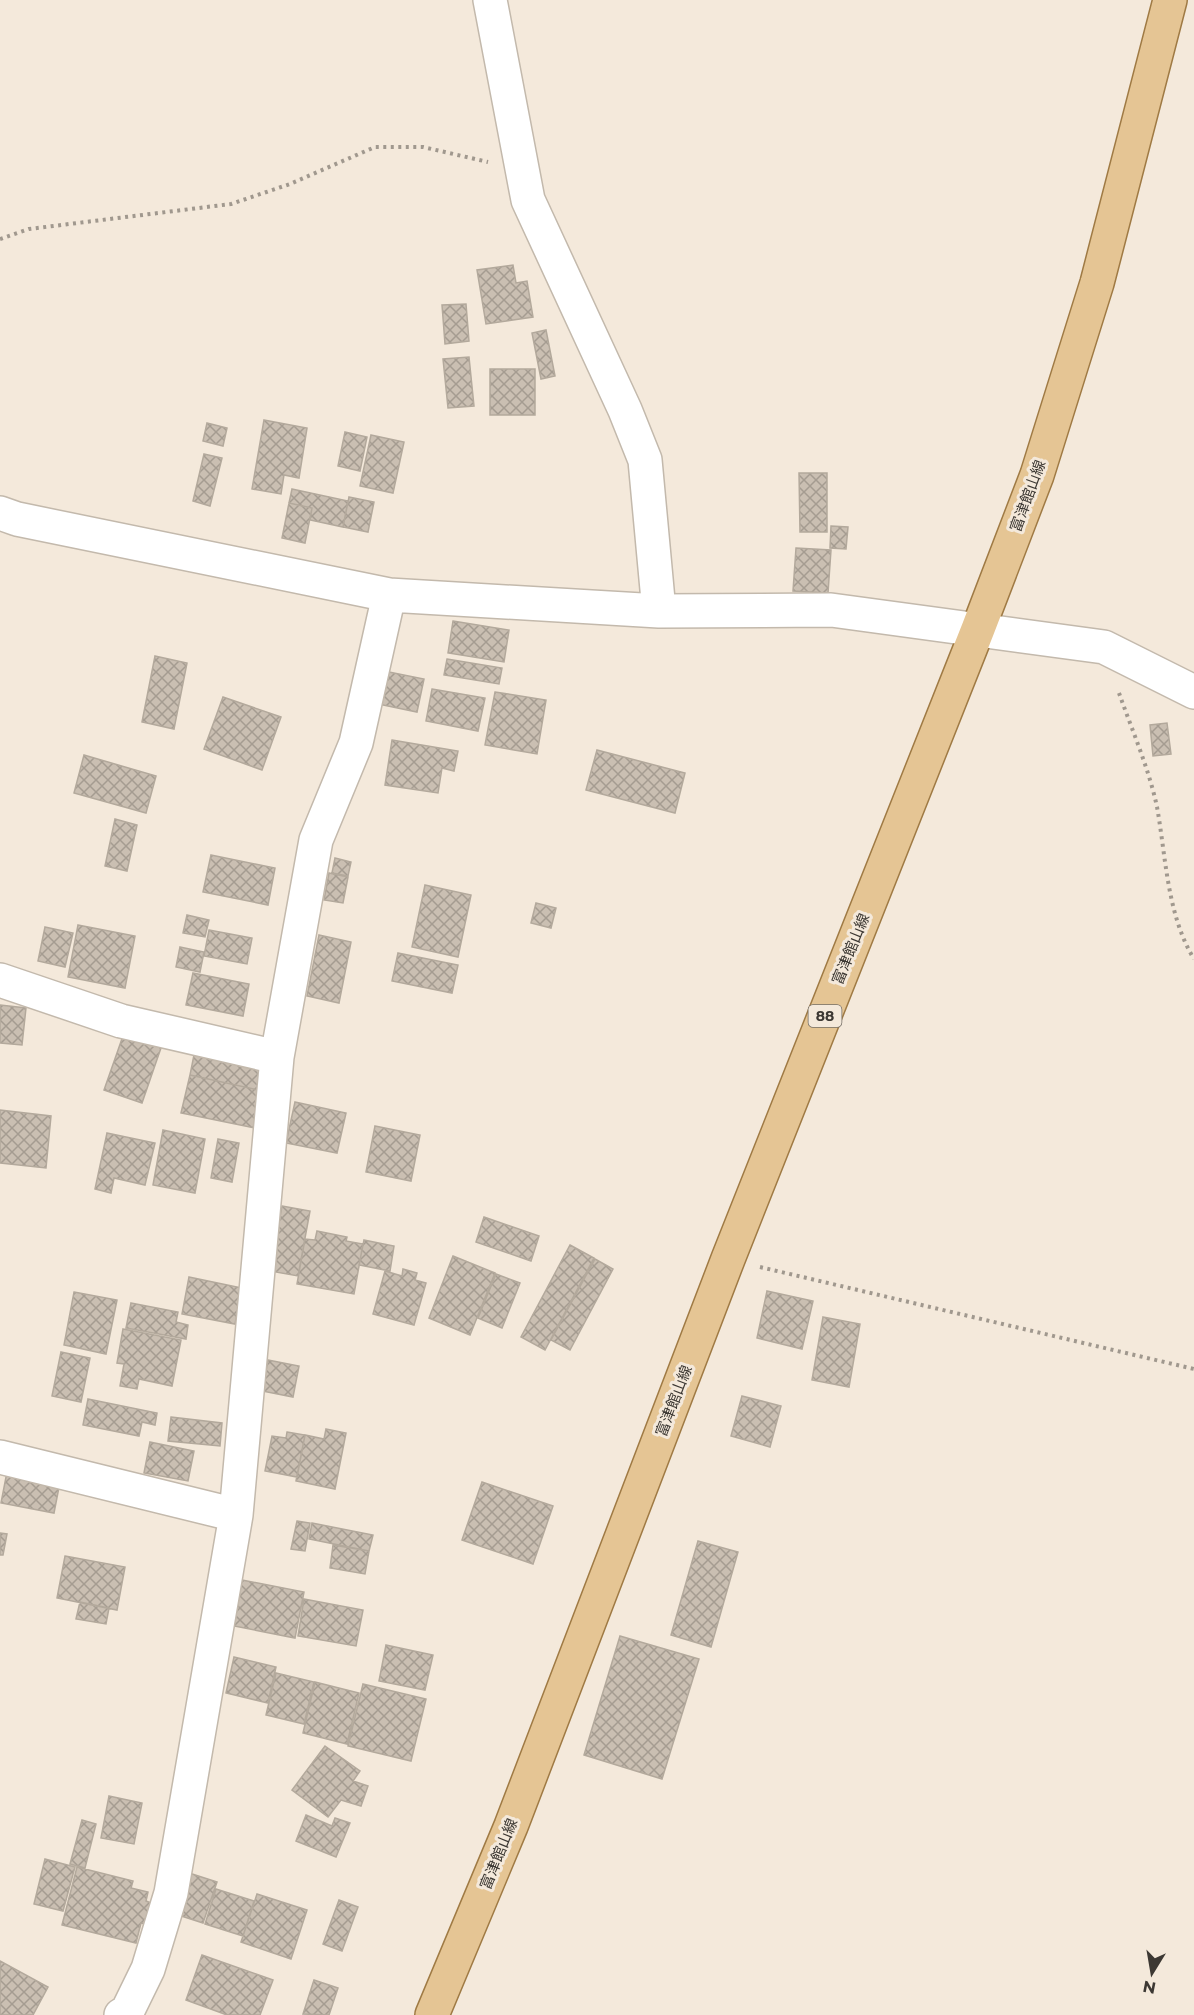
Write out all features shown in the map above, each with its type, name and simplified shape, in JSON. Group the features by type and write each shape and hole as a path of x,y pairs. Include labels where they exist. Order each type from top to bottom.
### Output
{"main road":[{"name":"富津館山線","path":"432,2015 511,1826 728,1259 1037,475 1096,283 1170,0"}],"street":[{"path":"490,0 528,200 625,410 645,460 659,611"},
{"path":"0,513 17,519 389,595 659,611 831,610 1104,647 1194,692"},
{"path":"121,2015 127,2012 148,1969 171,1893 236,1515 277,1057 316,840 356,743 389,595"},
{"path":"0,980 121,1021 277,1057"},
{"path":"0,1457 236,1515"}],"path":[{"path":"0,238 29,229 231,204 290,184 375,147 423,147 522,169"},
{"path":"1104,647 1156,805 1167,874 1184,942 1194,959"},
{"path":"728,1259 1194,1369"}],"building":[{"path":"513,265 516,283 527,281 533,317 486,324 477,270"},
{"path":"466,304 469,341 445,344 442,305"},
{"path":"546,330 555,376 541,379 532,333"},
{"path":"469,357 474,406 448,408 443,359"},
{"path":"490,369 535,369 535,415 490,415"},
{"path":"264,420 307,428 299,478 284,475 281,494 252,489"},
{"path":"207,423 227,428 223,446 203,441"},
{"path":"345,432 367,437 360,471 338,466"},
{"path":"371,435 404,442 393,493 360,486"},
{"path":"204,454 222,458 210,506 193,501"},
{"path":"799,473 827,473 827,532 800,532"},
{"path":"292,489 348,501 343,527 310,520 312,508 289,503"},
{"path":"349,497 374,502 368,532 343,527"},
{"path":"289,503 312,508 305,543 282,538"},
{"path":"831,526 848,527 846,549 830,548"},
{"path":"796,548 831,550 828,593 793,591"},
{"path":"453,621 509,630 504,662 448,653"},
{"path":"155,656 187,663 174,729 142,722"},
{"path":"447,659 502,668 499,684 444,675"},
{"path":"384,671 424,679 417,712 378,704"},
{"path":"432,689 485,698 478,731 426,721"},
{"path":"495,692 546,700 537,754 485,745"},
{"path":"223,697 281,717 262,770 204,749"},
{"path":"1167,723 1171,754 1153,756 1150,725"},
{"path":"392,740 458,751 454,771 442,768 438,793 385,785"},
{"path":"597,750 685,773 675,813 586,790"},
{"path":"84,755 156,776 146,813 74,793"},
{"path":"115,819 137,825 127,871 105,866"},
{"path":"211,855 275,868 268,905 203,892"},
{"path":"335,858 351,862 348,876 332,873"},
{"path":"329,873 348,877 343,903 324,900"},
{"path":"425,885 471,895 458,957 412,947"},
{"path":"536,903 556,908 551,928 531,923"},
{"path":"187,915 209,920 205,937 183,933"},
{"path":"78,925 135,936 125,988 68,977"},
{"path":"45,927 73,933 65,967 38,961"},
{"path":"209,930 252,938 247,964 204,956"},
{"path":"319,935 351,942 339,1003 307,996"},
{"path":"180,947 204,952 200,972 176,967"},
{"path":"398,953 458,965 452,993 392,981"},
{"path":"193,973 249,984 243,1016 186,1005"},
{"path":"0,1005 26,1008 22,1045 0,1043"},
{"path":"124,1033 162,1045 142,1103 104,1090"},
{"path":"195,1050 265,1064 267,1092 190,1075"},
{"path":"190,1075 267,1092 260,1129 181,1113"},
{"path":"295,1102 346,1113 337,1153 286,1143"},
{"path":"0,1110 51,1116 46,1168 0,1163"},
{"path":"375,1126 420,1135 411,1181 366,1172"},
{"path":"163,1130 205,1139 195,1193 153,1185"},
{"path":"107,1133 155,1143 145,1185 114,1178 111,1193 95,1189"},
{"path":"218,1139 239,1143 232,1182 211,1178"},
{"path":"282,1206 310,1211 298,1276 270,1271"},
{"path":"484,1217 539,1236 531,1261 476,1242"},
{"path":"317,1231 347,1237 346,1241 363,1244 354,1294 297,1284 305,1239 315,1240"},
{"path":"364,1240 394,1246 390,1271 359,1265"},
{"path":"570,1245 594,1258 545,1350 521,1337"},
{"path":"453,1256 495,1273 470,1335 429,1318"},
{"path":"595,1259 613,1269 570,1350 551,1340"},
{"path":"403,1269 417,1273 415,1280 426,1283 414,1325 373,1314 385,1271 402,1276"},
{"path":"496,1274 520,1283 502,1328 478,1318"},
{"path":"189,1277 242,1288 235,1324 182,1314"},
{"path":"767,1291 813,1301 802,1349 757,1338"},
{"path":"74,1292 117,1300 106,1354 64,1345"},
{"path":"131,1303 178,1312 176,1322 188,1325 186,1339 126,1328"},
{"path":"823,1317 860,1324 849,1387 812,1380"},
{"path":"123,1329 181,1340 172,1386 139,1379 137,1389 120,1386 124,1364 117,1363"},
{"path":"61,1352 90,1358 81,1402 52,1396"},
{"path":"268,1360 299,1366 293,1397 262,1391"},
{"path":"742,1396 781,1406 770,1447 731,1436"},
{"path":"88,1399 157,1413 155,1425 142,1422 139,1436 83,1425"},
{"path":"171,1417 222,1423 220,1446 168,1441"},
{"path":"326,1429 346,1433 335,1489 296,1481 305,1435 324,1439"},
{"path":"287,1432 305,1435 297,1477 265,1471 272,1436 286,1438"},
{"path":"150,1442 194,1451 188,1481 144,1473"},
{"path":"7,1472 60,1482 54,1513 1,1503"},
{"path":"482,1482 553,1506 533,1564 462,1540"},
{"path":"297,1521 310,1523 305,1551 291,1549"},
{"path":"312,1523 373,1535 369,1551 309,1539"},
{"path":"0,1533 7,1534 3,1555 0,1555"},
{"path":"698,1541 738,1552 711,1647 671,1635"},
{"path":"333,1545 369,1551 365,1574 330,1568"},
{"path":"65,1556 125,1567 117,1610 57,1598"},
{"path":"242,1580 304,1592 295,1638 234,1626"},
{"path":"304,1599 363,1610 356,1646 298,1636"},
{"path":"80,1602 109,1608 106,1624 76,1619"},
{"path":"620,1636 699,1659 662,1779 584,1755"},
{"path":"386,1645 433,1655 425,1690 379,1681"},
{"path":"234,1657 276,1667 268,1703 226,1693"},
{"path":"276,1673 314,1682 304,1724 266,1715"},
{"path":"315,1682 359,1693 347,1744 303,1733"},
{"path":"363,1684 426,1699 411,1761 348,1746"},
{"path":"325,1746 360,1771 353,1781 368,1786 361,1806 341,1800 328,1817 292,1790"},
{"path":"109,1796 142,1803 134,1844 101,1838"},
{"path":"306,1815 332,1826 335,1818 350,1823 336,1857 296,1841"},
{"path":"82,1820 96,1824 85,1868 70,1864"},
{"path":"45,1859 75,1867 63,1911 34,1904"},
{"path":"77,1867 133,1881 131,1888 148,1892 146,1901 151,1903 145,1924 141,1923 136,1943 62,1925"},
{"path":"186,1872 217,1882 203,1923 172,1913"},
{"path":"216,1889 254,1901 243,1936 205,1924"},
{"path":"257,1894 307,1910 291,1959 241,1942"},
{"path":"339,1900 358,1907 342,1951 323,1944"},
{"path":"202,1955 273,1980 260,2015 227,2015 186,2000"},
{"path":"0,1961 48,1987 33,2015 0,2015"},
{"path":"314,1980 338,1988 329,2015 303,2014"}]}
